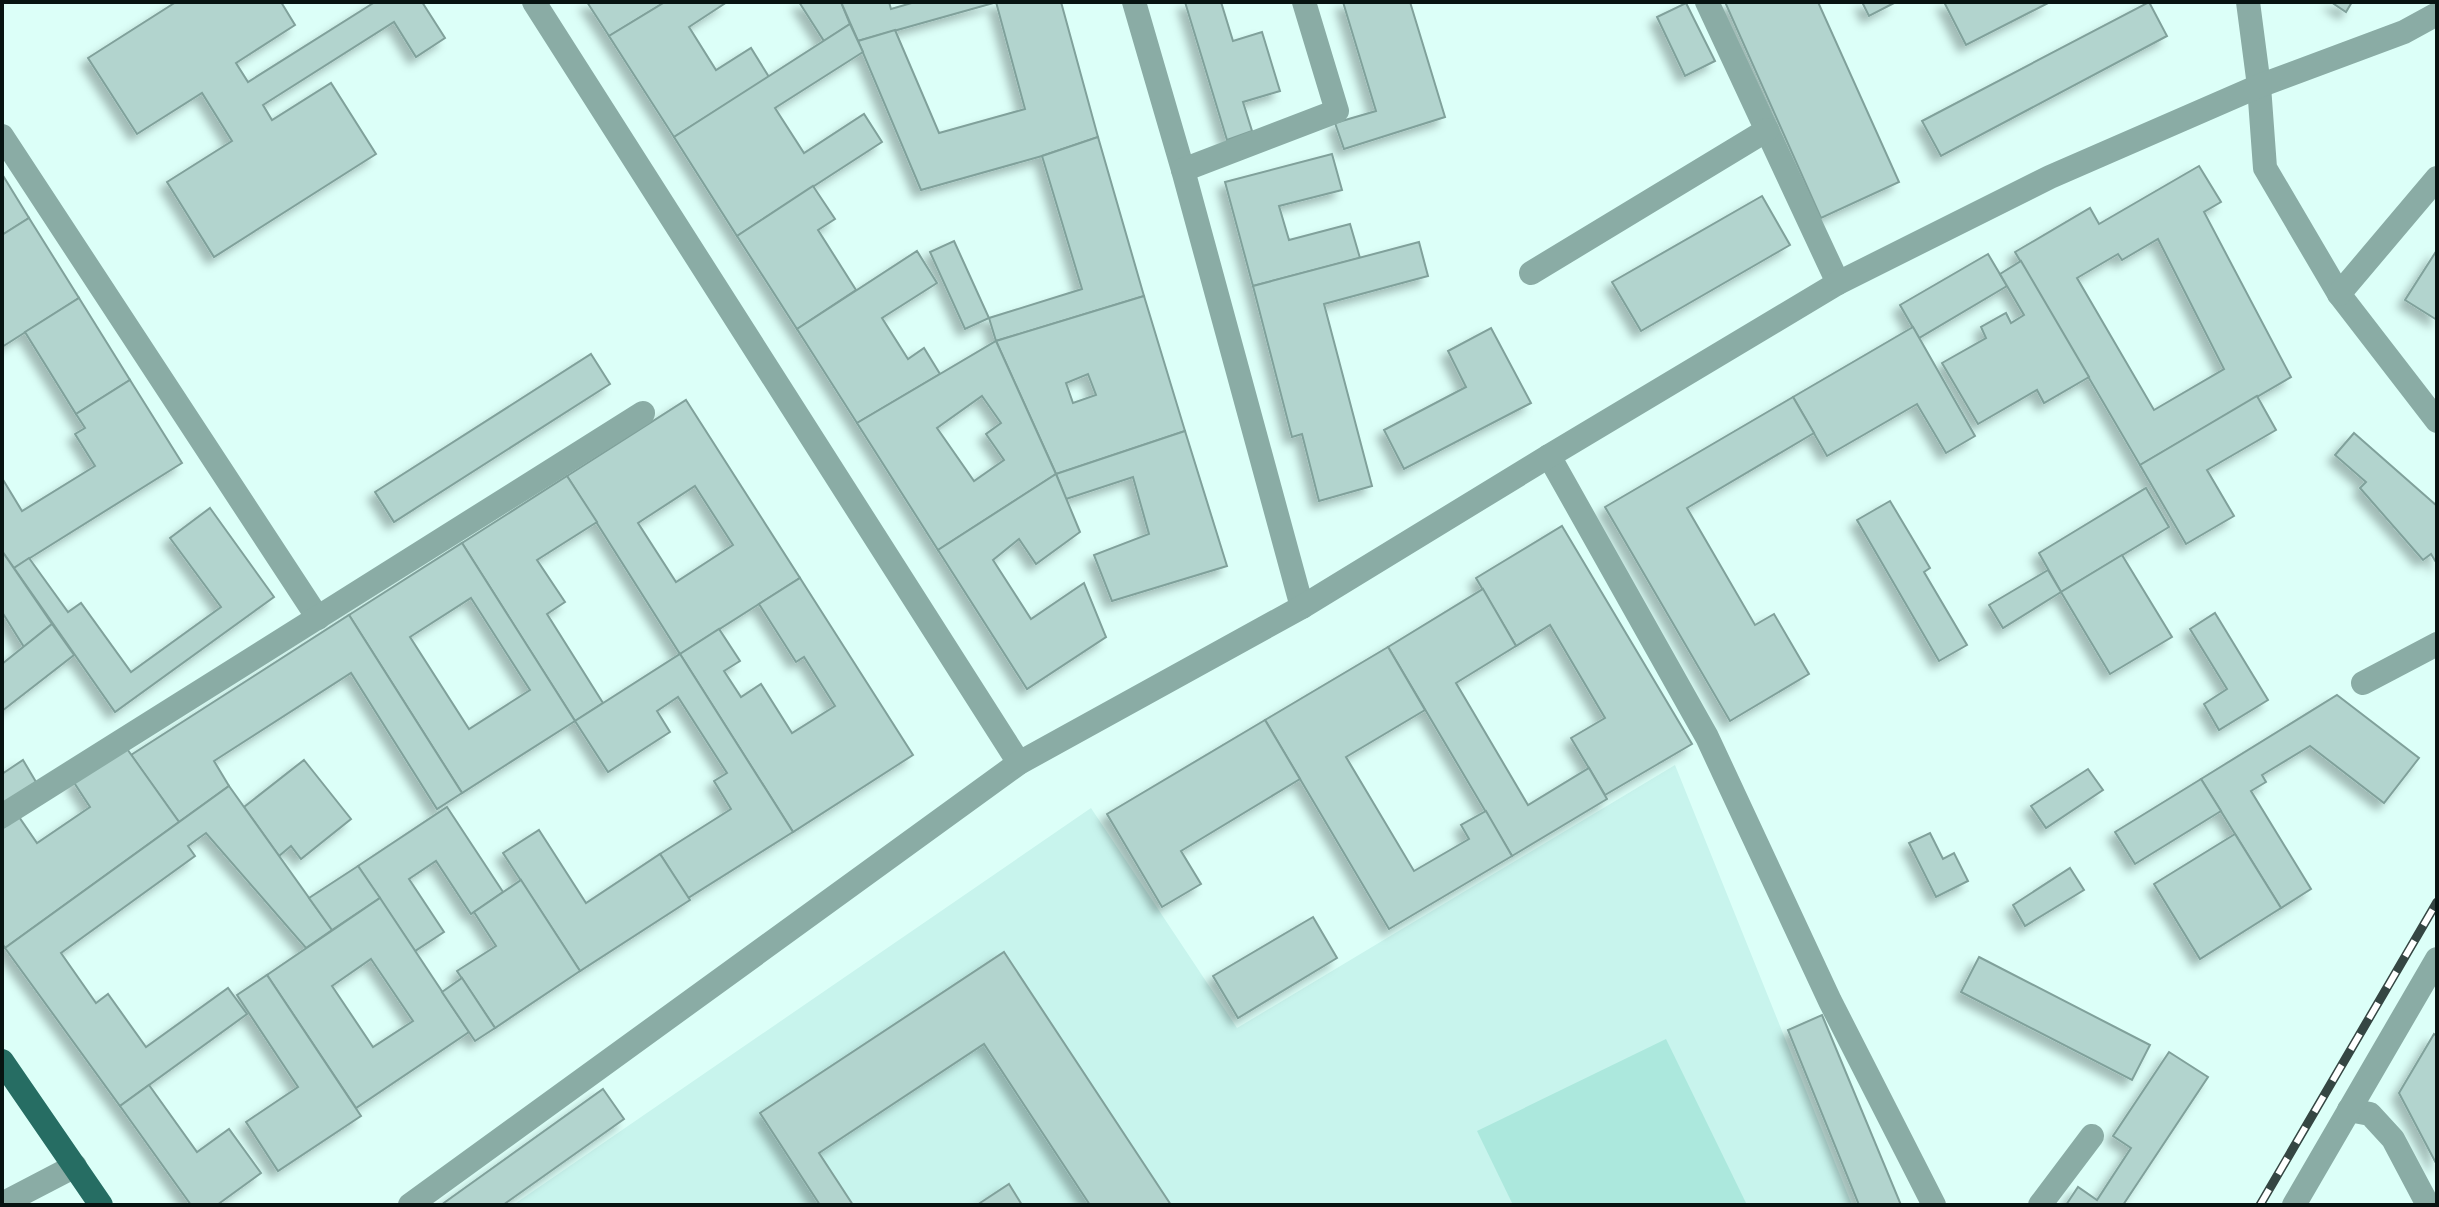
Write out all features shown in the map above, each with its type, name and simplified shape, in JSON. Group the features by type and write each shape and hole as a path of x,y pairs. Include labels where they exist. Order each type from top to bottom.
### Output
{"main road":[{"path":"2,1061 101,1205"}],"street":[{"path":"534,2 1019,763"},
{"path":"1134,2 1302,607"},
{"path":"1183,170 1337,111 1304,2"},
{"path":"1707,2 1838,283"},
{"path":"2248,2 2265,168 2339,294 2437,421"},
{"path":"410,1205 1019,763 1302,607 1838,283 2050,177 2259,86 2404,32 2437,14"},
{"path":"1531,273 1767,130"},
{"path":"2,136 318,618"},
{"path":"2339,294 2437,178"},
{"path":"2,816 643,413"},
{"path":"1549,456 1707,737 1830,1001 1934,1205"},
{"path":"2363,683 2437,644"},
{"path":"2294,1205 2437,959"},
{"path":"2349,1110 2370,1114 2393,1139 2428,1205"},
{"path":"2040,1205 2092,1136"},
{"path":"2,1204 75,1166"}],"shaded area":[{"path":"1675,765 1852,1205 513,1205 1091,808 1237,1028"}],"green space":[{"path":"1666,1039 1747,1205 1513,1205 1477,1131"}],"building":[{"path":"176,2 281,2 295,25 236,63 248,82 375,2 422,2 445,38 416,57 394,22 263,105 272,120 331,83 376,154 214,257 167,182 232,141 202,93 137,134 88,58"},
{"path":"587,2 665,2 609,36"},
{"path":"665,2 727,2 689,27 716,70 751,48 769,77 674,137 609,36"},
{"path":"799,2 841,2 850,24 824,41"},
{"path":"841,2 889,2 891,9 915,2 997,2 858,41"},
{"path":"996,2 1061,2 1098,137 921,190 858,41 895,30 939,133 1025,109"},
{"path":"1185,2 1221,2 1233,41 1262,32 1280,91 1243,102 1252,131 1227,140"},
{"path":"1343,2 1410,2 1445,117 1344,149 1335,123 1376,111"},
{"path":"1725,2 1818,2 1899,182 1821,218"},
{"path":"1862,2 1896,2 1869,16"},
{"path":"1944,2 2050,2 1966,45"},
{"path":"2149,2 2167,36 1941,156 1922,121"},
{"path":"2331,2 2352,2 2346,12"},
{"path":"1686,3 1715,61 1685,76 1657,17"},
{"path":"850,24 863,52 775,108 804,153 864,114 882,142 737,236 674,137"},
{"path":"1098,137 1144,296 996,341 989,318 1082,289 1042,156"},
{"path":"1332,154 1342,190 1279,206 1289,240 1350,224 1360,258 1253,286 1225,182"},
{"path":"2199,166 2221,202 2204,212 2291,377 2140,465 2015,252 2090,208 2099,224","holes":["2158,239 2224,369 2154,410 2077,278 2118,254 2122,260"]},
{"path":"2,174 29,218 2,235"},
{"path":"813,186 835,219 818,230 856,290 797,329 737,236"},
{"path":"1762,196 1790,245 1641,331 1612,282"},
{"path":"29,218 79,298 2,347 2,235"},
{"path":"954,241 989,318 965,329 930,252"},
{"path":"1419,242 1428,276 1324,304 1372,486 1319,501 1302,434 1292,437 1253,286"},
{"path":"2437,250 2437,320 2405,300"},
{"path":"917,251 937,283 882,318 908,359 924,348 940,374 857,423 797,329"},
{"path":"1988,254 2007,286 1919,338 1900,305"},
{"path":"2021,261 2089,377 2044,403 2037,390 1978,424 1942,363 1986,338 1981,327 2006,313 2011,323 2024,315 2000,274"},
{"path":"1144,296 1185,431 1056,474 996,341","holes":["1088,374 1096,395 1073,403 1066,383"]},
{"path":"79,298 130,380 76,414 25,332"},
{"path":"1913,327 1975,436 1946,453 1917,404 1827,456 1793,397"},
{"path":"1491,328 1531,403 1404,469 1384,430 1466,387 1448,351"},
{"path":"996,341 1056,474 938,550 857,423","holes":["982,396 1001,423 986,434 1004,460 974,481 937,428"]},
{"path":"591,354 610,384 394,522 375,492"},
{"path":"130,380 182,463 14,568 2,551 2,478 22,511 95,466 75,434 85,428 76,414"},
{"path":"2257,396 2276,430 2207,470 2234,516 2186,544 2140,465"},
{"path":"1793,397 1814,433 1687,508 1755,625 1774,614 1809,674 1730,721 1605,507"},
{"path":"686,400 800,578 680,654 567,476","holes":["695,486 733,545 676,582 638,523"]},
{"path":"1185,431 1227,566 1112,601 1094,555 1149,534 1133,477 1066,499 1056,474"},
{"path":"2354,433 2437,506 2437,564 2431,554 2423,560 2360,488 2366,482 2335,455"},
{"path":"1056,474 1080,532 1036,564 1019,539 993,560 1031,619 1084,583 1106,637 1027,689 938,550"},
{"path":"567,476 597,522 537,560 565,602 547,614 603,703 575,721 462,543"},
{"path":"2146,488 2169,527 2061,592 2039,553"},
{"path":"1890,501 1930,568 1924,572 1967,645 1939,661 1857,520"},
{"path":"210,508 274,597 115,712 14,568 29,558 68,612 81,603 131,672 221,607 170,538"},
{"path":"1562,526 1692,744 1605,795 1571,738 1605,718 1550,625 1516,646 1476,578"},
{"path":"462,543 575,721 462,793 349,615","holes":["471,598 530,690 469,729 410,637"]},
{"path":"2,551 52,624 24,647 2,612"},
{"path":"2122,555 2172,637 2110,674 2061,592"},
{"path":"2048,570 2061,592 2003,628 1989,605"},
{"path":"800,578 913,755 793,832 680,654 719,629 740,661 724,671 741,697 761,684 792,733 835,706 804,657 796,662 759,604"},
{"path":"1483,589 1516,646 1456,683 1528,805 1589,768 1607,799 1512,856 1388,647"},
{"path":"2215,613 2268,700 2219,730 2204,704 2227,689 2190,629"},
{"path":"349,615 462,793 437,809 351,673 214,761 229,786 179,822 131,755"},
{"path":"52,624 74,655 2,711 2,664"},
{"path":"1388,647 1425,710 1346,757 1414,871 1469,839 1461,825 1486,811 1512,856 1389,929 1265,720"},
{"path":"680,654 793,832 688,898 660,854 731,809 714,781 727,773 678,697 657,711 670,732 608,772 575,721"},
{"path":"2337,695 2419,758 2384,803 2310,746 2262,775 2266,782 2251,791 2311,889 2281,908 2201,779"},
{"path":"1265,720 1300,779 1181,851 1201,884 1162,907 1107,814"},
{"path":"125,746 179,822 5,948 2,943 2,829 19,817 37,843 90,807 73,781"},
{"path":"23,760 36,782 2,804 2,774"},
{"path":"304,760 351,819 301,859 291,846 279,856 244,807"},
{"path":"2088,769 2103,790 2046,828 2031,806"},
{"path":"2201,779 2221,811 2135,864 2115,832"},
{"path":"229,786 332,930 306,948 206,833 188,846 195,856 61,953 96,1003 108,994 146,1047 228,988 247,1014 120,1106 5,948"},
{"path":"447,807 503,892 471,914 436,861 409,879 444,932 415,951 358,866"},
{"path":"539,830 586,903 660,854 690,900 580,971 503,853"},
{"path":"1930,833 1943,859 1954,853 1968,881 1936,897 1909,843"},
{"path":"2235,834 2281,908 2200,959 2154,884"},
{"path":"358,866 380,898 332,930 309,898"},
{"path":"2070,868 2084,890 2025,926 2013,905"},
{"path":"521,880 580,971 495,1028 457,971 496,946 474,912"},
{"path":"380,898 469,1032 356,1108 267,975","holes":["371,959 413,1021 373,1047 332,986"]},
{"path":"1313,917 1337,958 1238,1018 1213,976"},
{"path":"1004,952 1171,1205 1090,1205 984,1044 819,1153 853,1205 820,1205 760,1113"},
{"path":"1979,957 2150,1045 2132,1080 1961,992"},
{"path":"267,975 361,1116 278,1171 246,1122 298,1087 237,995"},
{"path":"462,978 495,1028 475,1041 442,992"},
{"path":"1822,1015 1901,1205 1859,1205 1788,1030"},
{"path":"2434,1034 2437,1036 2437,1165 2399,1093"},
{"path":"2169,1052 2208,1077 2123,1205 2066,1205 2078,1187 2097,1200 2131,1148 2113,1136"},
{"path":"149,1085 197,1152 229,1129 261,1173 217,1205 191,1205 120,1106"},
{"path":"603,1089 624,1119 503,1205 441,1205"},
{"path":"1009,1184 1022,1205 977,1205"}],"railway":[{"path":"2260,1205 2437,902"}]}
